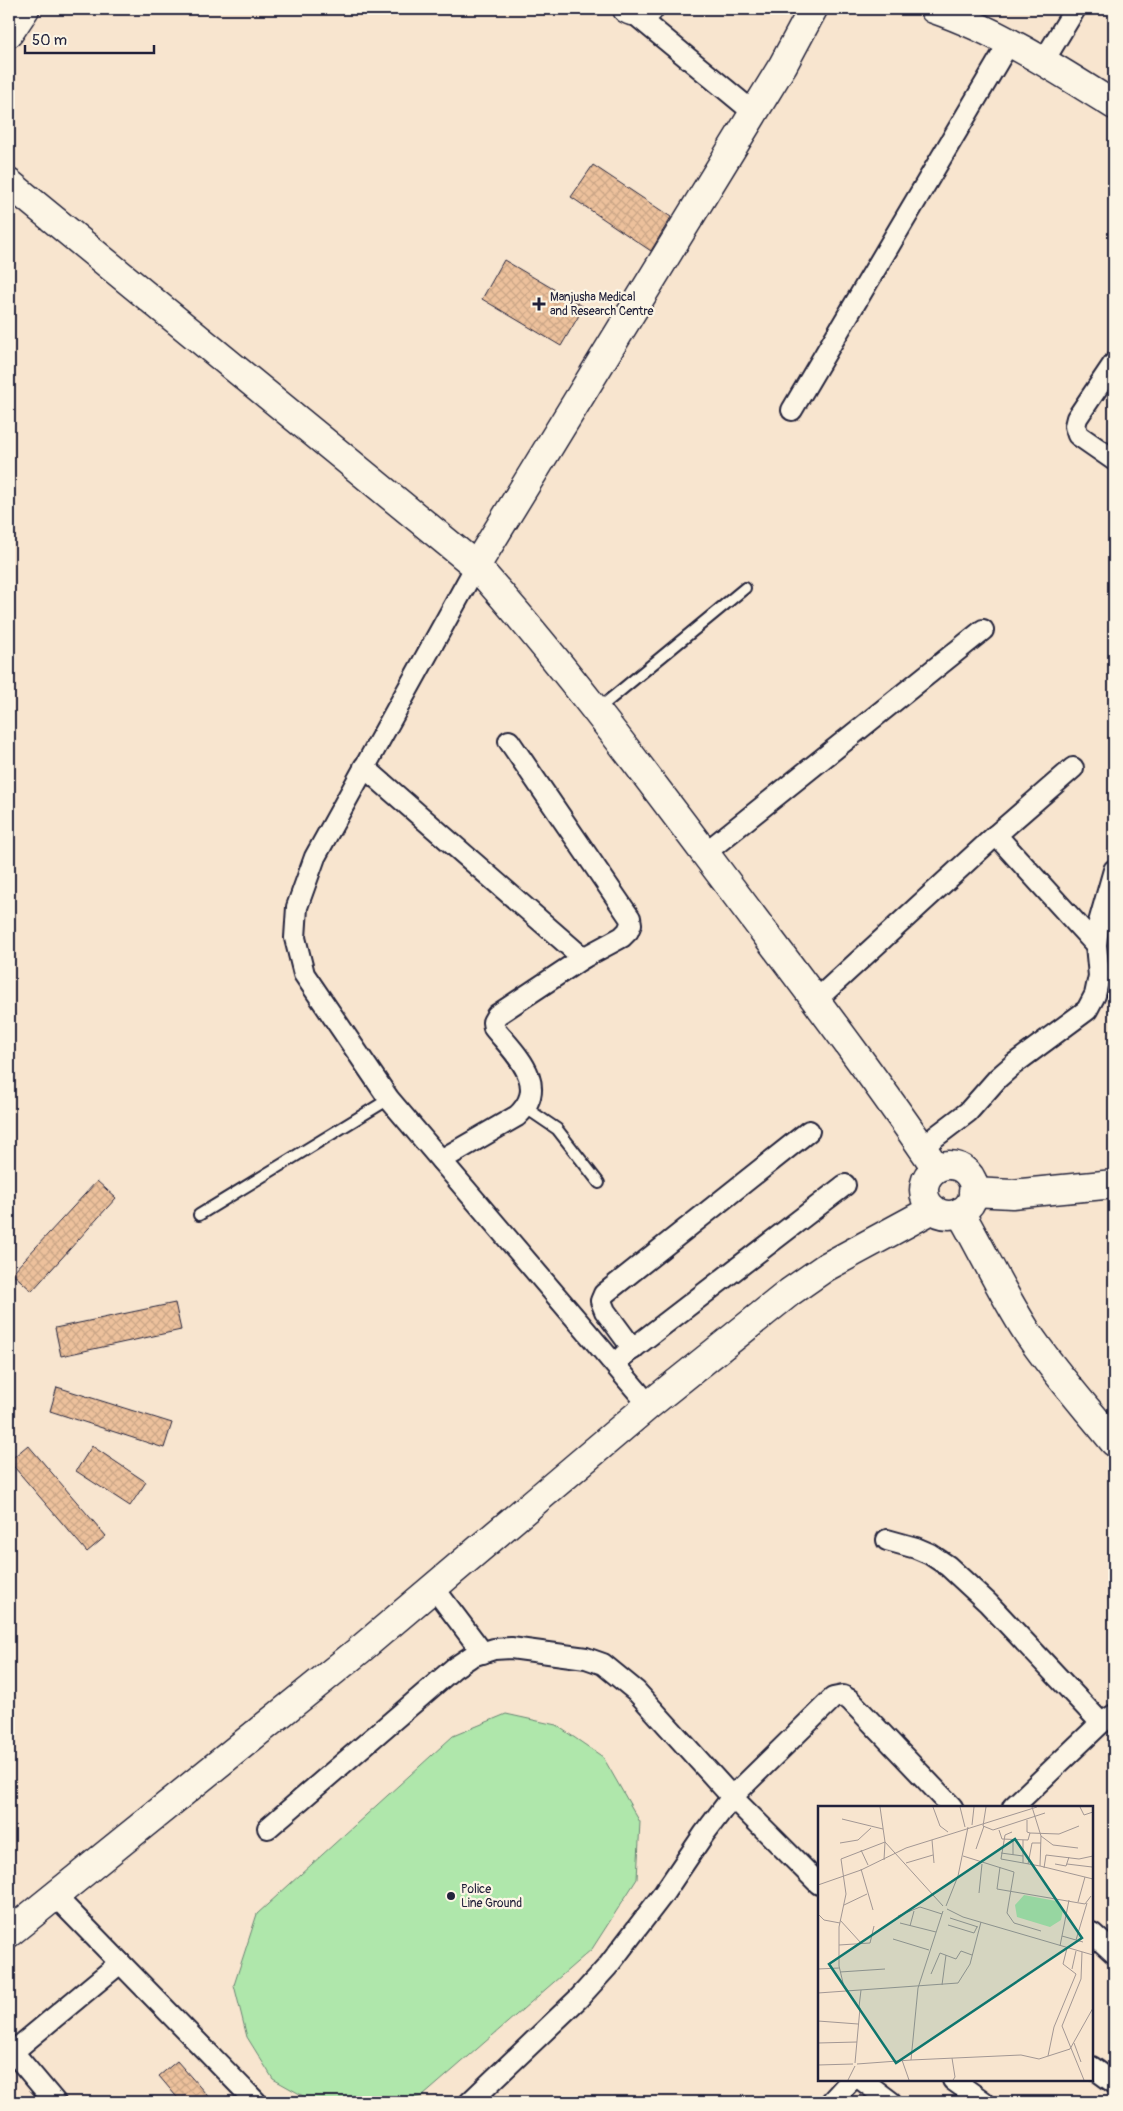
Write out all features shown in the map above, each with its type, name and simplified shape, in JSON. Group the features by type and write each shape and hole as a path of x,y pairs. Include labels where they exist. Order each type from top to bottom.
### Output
{"main road":[{"path":"9,33 25,9"},
{"path":"476,566 783,65 813,9"},
{"path":"934,9 1008,43 1114,105"},
{"path":"9,183 476,566 525,621 596,710 705,853 929,1158 930,1174 924,1188 925,1196 955,1204 981,1249 1000,1288 1028,1333 1114,1442"},
{"path":"929,1158 958,1167 970,1177 955,1204"},
{"path":"9,1933 434,1588 649,1405 790,1292 826,1267 955,1204 1012,1194 1114,1184"}],"street":[{"path":"636,9 753,112"},
{"path":"1043,62 1075,9"},
{"path":"792,410 1008,43"},
{"path":"1114,363 1077,418 1075,426 1078,435 1114,460"},
{"path":"476,566 315,858 297,907 295,938 304,974 389,1099 649,1405"},
{"path":"705,853 983,630"},
{"path":"441,1160 517,1116 526,1108 531,1097 529,1074 494,1028 493,1022 497,1015 584,958 628,932 631,924 630,918 509,741"},
{"path":"364,767 584,958"},
{"path":"815,1001 996,835 1074,768"},
{"path":"996,835 1096,946"},
{"path":"929,1158 998,1078 1087,1010 1095,995 1099,976 1096,946 1102,908 1114,870"},
{"path":"633,1349 605,1311 601,1301 604,1294 612,1285 809,1131"},
{"path":"614,1363 845,1185"},
{"path":"887,1540 916,1548 930,1554 948,1566 1108,1719 1014,1806"},
{"path":"434,1588 483,1653"},
{"path":"268,1828 454,1668 472,1656 494,1649 511,1648 586,1658 603,1664 636,1691 732,1797 818,1883"},
{"path":"470,2102 579,1998 608,1966 664,1893 732,1797 833,1698 842,1696 850,1700 951,1806"},
{"path":"55,1896 256,2102"},
{"path":"1093,1934 1114,1953"},
{"path":"55,2102 11,2054 120,1963"},
{"path":"1093,2068 1114,2083"},
{"path":"830,2102 851,2081"},
{"path":"863,2081 891,2102"},
{"path":"954,2081 984,2102"}],"lane":[{"path":"596,710 745,588"},
{"path":"199,1215 389,1099"},
{"path":"526,1108 557,1130 599,1183"}],"green space":[{"name":"Police Line Ground","path":"506,1714 556,1725 603,1757 640,1822 637,1879 592,1949 423,2096 395,2102 314,2102 273,2079 247,2037 234,1985 257,1914 453,1736"}],"building":[{"path":"593,165 671,217 651,251 571,197"},
{"path":"504,260 584,307 561,346 482,299"},
{"path":"97,1181 116,1198 32,1291 12,1273"},
{"path":"175,1303 181,1330 61,1356 55,1328"},
{"path":"57,1387 172,1423 164,1448 50,1411"},
{"path":"28,1445 106,1536 87,1552 9,1461"},
{"path":"92,1446 146,1482 130,1506 76,1471"},
{"path":"177,2061 213,2102 181,2102 159,2076"}],"place":[{"name":"Manjusha Medical and Research Centre","path":"539,304"},
{"name":"Police Line Ground","path":"451,1896"}]}
